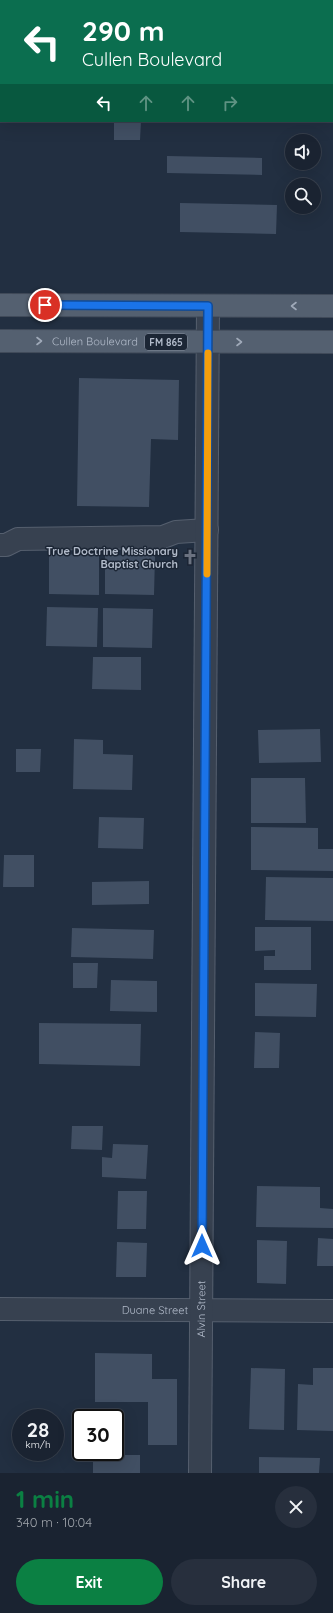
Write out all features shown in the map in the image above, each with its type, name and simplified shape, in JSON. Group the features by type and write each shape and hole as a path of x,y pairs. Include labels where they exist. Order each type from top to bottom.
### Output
{"main road":[{"path":"0,305 333,306"},
{"name":"Cullen Boulevard","path":"0,341 333,342"}],"street":[{"path":"240,0 333,0"},
{"name":"Alvin Street","path":"200,1473 208,306"},
{"path":"0,545 6,545 18,538 162,537 176,532 207,530"},
{"name":"Duane Street","path":"0,1309 333,1311"}],"building":[{"path":"114,122 141,122 140,140 114,140"},
{"path":"167,156 262,158 262,175 167,173"},
{"path":"180,203 277,205 276,234 180,232"},
{"path":"79,378 179,380 178,440 151,439 149,507 77,506"},
{"path":"49,554 99,555 99,595 49,594"},
{"path":"105,555 155,556 154,595 105,594"},
{"path":"47,607 98,608 97,647 46,646"},
{"path":"103,608 153,609 152,648 103,647"},
{"path":"93,657 141,657 141,690 92,689"},
{"path":"320,729 321,762 259,763 258,730"},
{"path":"74,739 103,740 103,754 133,755 132,790 73,789"},
{"path":"16,749 41,749 40,772 16,772"},
{"path":"251,778 305,778 306,823 251,823"},
{"path":"99,817 144,818 143,849 98,848"},
{"path":"251,827 318,828 318,849 333,849 333,871 251,870"},
{"path":"4,855 34,855 34,887 3,887"},
{"path":"266,877 333,878 333,921 265,920"},
{"path":"149,881 149,904 92,905 92,882"},
{"path":"255,927 311,927 311,970 264,970 264,956 275,956 275,950 255,951"},
{"path":"72,928 154,930 153,959 71,957"},
{"path":"73,963 98,963 97,988 73,988"},
{"path":"111,980 157,981 157,1012 110,1011"},
{"path":"255,983 317,984 316,1017 255,1016"},
{"path":"39,1023 141,1024 140,1066 39,1064"},
{"path":"255,1032 280,1033 279,1068 254,1068"},
{"path":"72,1126 103,1126 102,1150 71,1149"},
{"path":"113,1144 148,1145 146,1179 102,1177 102,1157 112,1158"},
{"path":"257,1186 320,1187 320,1208 333,1209 333,1228 256,1227"},
{"path":"118,1191 147,1191 146,1229 117,1229"},
{"path":"318,1238 333,1239 333,1266 317,1266"},
{"path":"257,1240 287,1241 286,1284 257,1283"},
{"path":"117,1242 147,1243 146,1277 116,1277"},
{"path":"95,1353 152,1354 152,1379 177,1379 177,1445 148,1445 148,1402 95,1402"},
{"path":"251,1368 285,1369 284,1430 249,1429"},
{"path":"313,1368 333,1368 333,1431 297,1430 298,1384 313,1385"},
{"path":"124,1455 140,1455 140,1473 93,1473 93,1461 124,1461"},
{"path":"259,1457 320,1458 319,1473 259,1473"}],"slow traffic":[{"path":"207,574 208,353"}],"place":[{"name":"True Doctrine Missionary Baptist Church","path":"190,557"}],"route":[{"path":"45,305 208,306 202,1246"}]}
